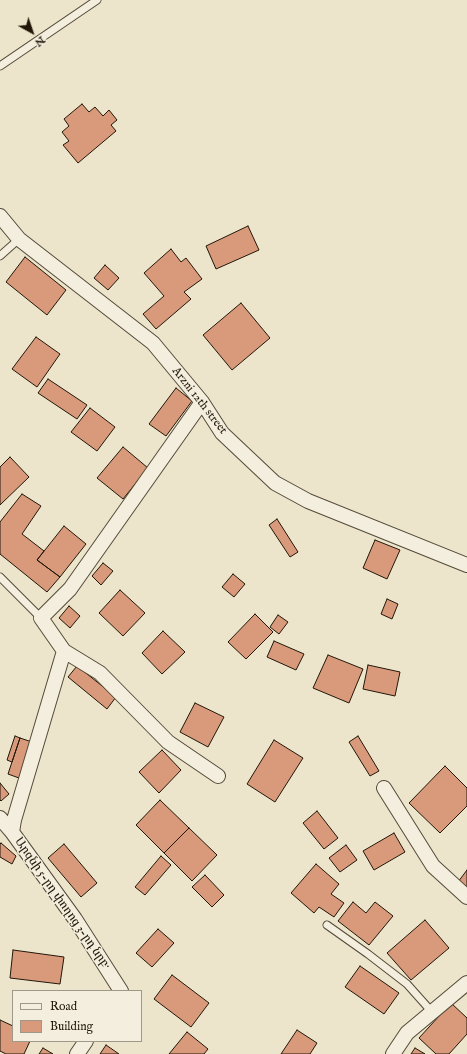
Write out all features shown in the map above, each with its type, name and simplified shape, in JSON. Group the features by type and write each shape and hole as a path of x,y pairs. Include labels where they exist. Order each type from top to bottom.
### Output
{"street":[{"name":"Arzni 12th street","path":"0,216 18,239 153,343 202,402 222,433 275,484 308,501 467,565"},
{"path":"202,402 70,589 41,618 64,651 100,673 168,742 218,776"},
{"path":"12,832 14,820 64,651"},
{"path":"384,788 433,866 467,897"},
{"name":"Արզնի 5-րդ փողոց 3-րդ նրբ․","path":"0,818 12,832 75,919 120,990"},
{"path":"394,1054 407,1033 467,983"},
{"path":"77,1054 85,1042"}],"lane":[{"path":"0,66 97,0"},
{"path":"0,256 18,239"},
{"path":"0,577 41,618"},
{"path":"327,925 407,984 432,1012"}],"building":[{"path":"82,104 89,112 95,107 103,116 109,110 117,120 111,125 116,131 78,163 63,145 69,141 62,132 69,126 64,119"},
{"path":"248,226 259,250 216,269 206,246"},
{"path":"171,249 181,262 186,258 202,279 184,292 191,299 156,329 143,314 164,296 144,273"},
{"path":"25,257 66,290 47,315 6,282"},
{"path":"105,265 119,278 108,290 94,278"},
{"path":"241,303 270,338 232,370 203,335"},
{"path":"36,337 60,354 37,387 12,369"},
{"path":"48,379 87,405 77,419 38,393"},
{"path":"176,388 192,401 166,436 149,424"},
{"path":"90,408 115,427 97,451 71,432"},
{"path":"123,447 148,468 123,499 97,478"},
{"path":"10,457 29,477 0,505 0,467"},
{"path":"22,494 41,506 22,534 44,551 37,560 60,577 47,592 0,554 0,522"},
{"path":"277,519 298,552 290,557 269,525"},
{"path":"64,526 86,544 60,577 37,560"},
{"path":"375,540 400,550 387,579 363,568"},
{"path":"103,563 113,571 101,585 92,576"},
{"path":"233,574 245,584 234,597 222,587"},
{"path":"120,590 145,613 123,636 99,613"},
{"path":"387,599 398,604 392,619 381,614"},
{"path":"69,606 80,616 70,628 59,618"},
{"path":"255,614 273,632 246,659 228,642"},
{"path":"278,615 288,622 279,634 270,627"},
{"path":"163,631 185,652 162,674 142,653"},
{"path":"274,641 304,654 296,670 267,657"},
{"path":"328,655 363,669 349,703 313,688"},
{"path":"368,665 400,672 395,696 363,689"},
{"path":"77,666 116,697 107,709 68,677"},
{"path":"195,703 224,717 208,747 180,732"},
{"path":"15,736 20,738 12,762 7,760"},
{"path":"358,736 379,771 370,776 349,742"},
{"path":"20,738 32,742 19,778 8,774"},
{"path":"274,740 303,758 275,802 247,784"},
{"path":"162,750 181,770 159,793 139,772"},
{"path":"445,766 467,788 467,806 440,833 409,803"},
{"path":"0,783 9,794 1,801 0,800"},
{"path":"160,800 189,828 164,853 136,825"},
{"path":"317,811 338,838 324,849 303,823"},
{"path":"189,828 217,855 192,881 164,853"},
{"path":"394,833 405,852 374,870 363,851"},
{"path":"1,843 16,856 12,864 0,857"},
{"path":"64,844 97,883 81,897 48,858"},
{"path":"346,845 357,860 340,872 329,858"},
{"path":"161,856 171,865 145,895 135,887"},
{"path":"316,864 339,884 331,894 344,903 334,917 319,907 314,913 291,893"},
{"path":"467,870 467,889 458,882"},
{"path":"205,875 224,895 212,907 192,887"},
{"path":"353,902 366,913 375,902 393,916 369,945 338,921"},
{"path":"425,920 449,948 411,980 387,953"},
{"path":"158,929 174,943 152,967 136,953"},
{"path":"13,950 64,957 60,984 10,978"},
{"path":"360,966 399,993 384,1014 345,987"},
{"path":"172,975 209,1003 191,1027 154,999"},
{"path":"451,1003 467,1018 467,1034 449,1054 436,1054 419,1038"},
{"path":"0,1020 12,1026 12,1042 30,1042 24,1054 6,1054 0,1051"},
{"path":"297,1030 317,1043 310,1054 281,1054"},
{"path":"187,1032 208,1049 204,1054 169,1054"},
{"path":"106,1045 119,1054 100,1054"},
{"path":"43,1048 53,1054 39,1054"},
{"path":"415,1048 425,1054 411,1054"}]}
